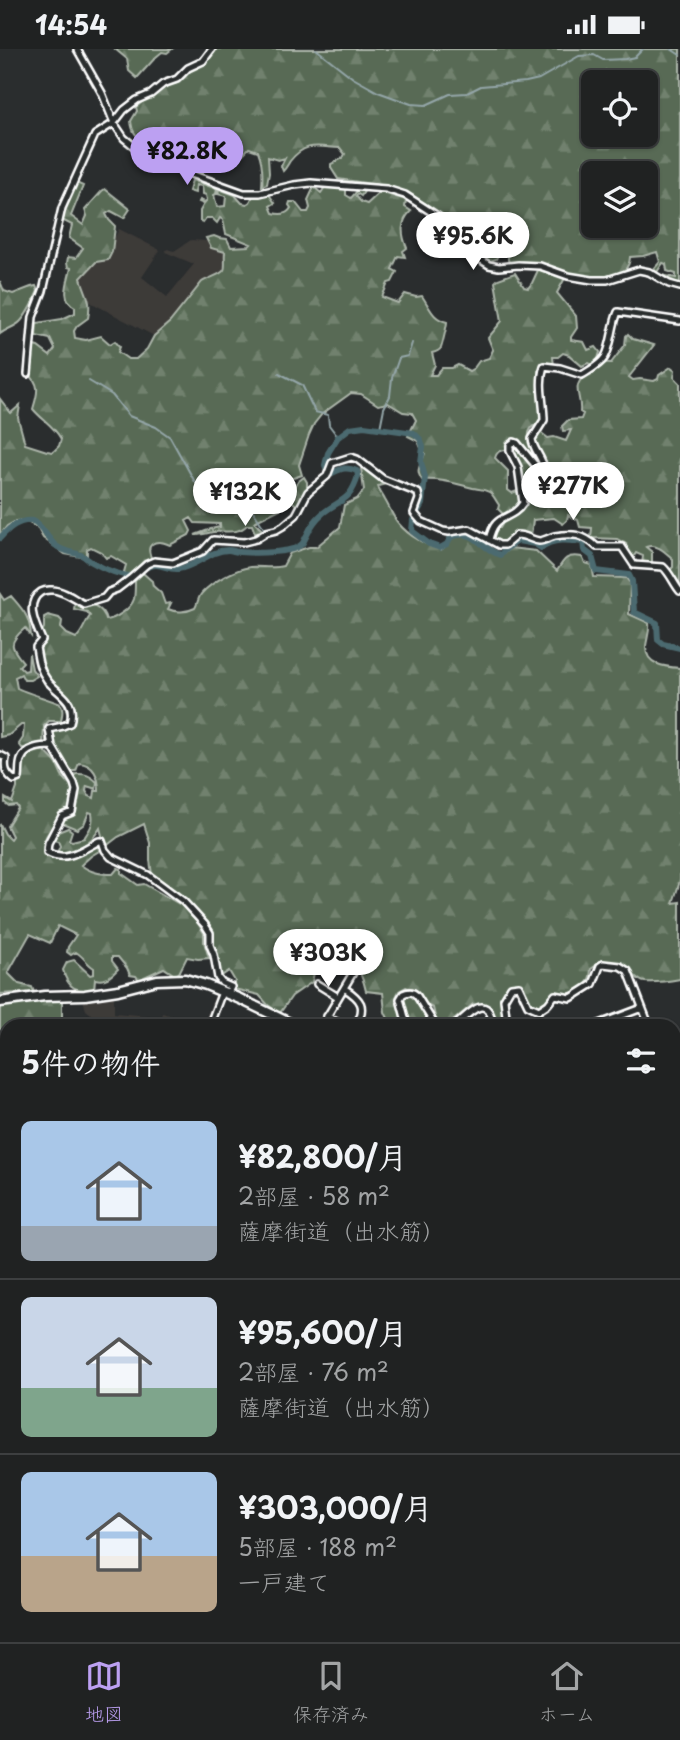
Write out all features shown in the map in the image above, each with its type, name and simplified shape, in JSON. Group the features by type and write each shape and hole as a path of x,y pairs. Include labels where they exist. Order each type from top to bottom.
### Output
{"main road":[{"path":"0,1002 45,996 85,995 172,979 195,981 282,1019"}],"street":[{"path":"77,49 102,93 114,124 124,138 145,155 166,165 239,192 260,193 311,183 379,188 405,195 439,217 469,252 489,265 540,266 568,276 592,280 607,280 639,270 680,287"},
{"path":"28,374 33,317 43,291 62,208 95,135 114,124 137,100 152,95 163,84 177,79 188,68 203,61 212,49"},
{"path":"489,540 497,520 512,514 523,503 510,445 517,443 540,471 544,469 532,439 544,420 541,389 544,366 560,367 582,375 591,369 603,360 607,353 618,312 680,321"},
{"path":"212,1019 222,992 229,991 231,987 218,978 208,929 183,901 138,869 111,857 102,841 67,857 47,852 48,843 62,816 72,813 76,790 52,746 49,729 70,723 72,715 64,695 48,681 37,660 36,647 42,640 35,624 33,607 36,597 43,591 58,591 84,604 104,597 154,561 173,563 202,551 213,540 244,542 256,539 289,522 296,515 308,492 327,476 332,463 351,457 383,479 418,493 415,513 421,520 443,531 470,529 499,545 505,545 517,535 540,541 581,535 597,547 622,547 634,565 663,567 680,591"},
{"path":"0,755 6,758 8,776 14,780 19,778 21,760 26,753 37,746 52,746"},
{"path":"506,1019 504,999 511,987 519,986 528,1005 539,1010 548,1004 553,996 571,998 593,984 598,968 603,964 620,966 628,971 647,1019"},
{"path":"325,1019 357,966"},
{"path":"317,984 338,997"},
{"path":"344,988 357,997 362,1010 360,1019"},
{"path":"405,1019 400,999 403,994 409,992 415,993 431,1019"},
{"path":"462,1019 479,1006 491,1014 492,1019"},
{"path":"613,1019 642,1008"},
{"path":"327,1016 333,1019"}],"shaded area":[{"path":"119,229 160,250 142,277 167,297 194,264 165,252 167,249 174,251 191,240 206,241 225,252 225,269 202,282 170,322 154,336 90,302 86,294 81,278 96,262 101,262 112,252 112,243"},
{"path":"104,995 114,996 114,1013 161,1017 162,1013 184,1019 92,1019 83,1000"},
{"path":"215,995 224,998 214,1019 205,1019"}],"green space":[{"path":"115,49 172,49 167,53 162,52 137,78 129,71 127,59"},
{"path":"213,49 680,49 680,284 661,275 676,278 676,274 667,271 666,264 663,263 657,272 653,270 660,262 657,252 630,257 623,272 606,277 569,274 539,263 510,263 508,255 499,253 496,259 488,262 480,257 482,247 475,253 467,247 448,221 409,194 385,186 338,179 331,164 343,158 345,154 340,148 319,146 301,150 283,171 281,166 285,158 278,160 268,157 267,184 262,186 258,151 249,148 237,158 208,160 186,141 181,141 174,151 178,159 174,166 155,159 149,153 145,142 135,133 131,121 137,111 136,107 161,87 177,83"},
{"path":"192,180 217,189 214,195 217,207 225,206 226,196 218,194 219,189 235,195 242,203 247,204 253,196 268,193 275,203 270,206 273,213 278,214 291,208 290,202 295,202 303,212 308,212 308,200 314,187 321,193 325,187 346,189 346,195 351,198 358,190 365,190 361,196 356,196 367,204 380,192 406,200 405,207 411,211 403,228 407,248 403,251 405,257 398,256 392,269 397,272 382,297 398,303 405,294 422,296 435,315 447,322 441,348 432,353 435,365 430,375 436,375 442,368 458,365 469,371 479,361 489,358 493,350 488,338 502,321 495,282 498,279 515,273 524,287 528,288 539,268 565,278 557,293 576,316 577,328 571,340 584,342 588,350 596,347 600,352 592,365 588,363 582,366 563,353 553,357 554,366 543,365 538,370 539,404 544,421 530,430 529,436 543,472 516,445 502,450 495,458 508,471 508,490 512,493 517,491 520,506 505,516 487,491 448,482 422,480 419,469 425,453 418,441 408,436 416,420 412,413 403,412 388,403 378,405 361,394 351,393 322,414 314,424 299,465 302,475 287,480 287,485 280,487 281,494 287,495 293,492 296,483 304,477 307,488 298,506 291,501 254,522 262,530 255,533 252,525 247,525 235,531 195,535 220,527 220,524 195,523 191,518 186,521 191,531 189,535 170,545 160,542 152,544 149,550 153,561 129,577 124,572 126,565 111,556 106,558 91,547 87,549 87,558 65,554 43,538 37,527 23,520 7,526 0,535 0,399 11,413 20,405 18,418 25,444 53,452 61,439 33,409 37,389 35,381 27,372 30,345 38,347 50,356 55,349 50,339 36,336 37,323 62,319 75,313 75,307 70,304 66,295 71,268 67,263 68,257 76,258 83,248 69,238 72,225 58,218 72,181 83,186 71,216 83,225 87,216 85,210 105,189 130,209 124,218 111,211 106,214 115,226 112,252 108,260 96,262 81,278 88,298 89,312 88,318 74,331 75,338 86,340 101,336 110,344 115,341 120,347 118,352 128,359 136,359 202,282 224,270 225,252 211,248 206,238 214,236 227,239 231,247 251,244 226,234 223,220 220,218 217,223 212,218 200,221 200,211 204,204 199,202 207,200 202,186 196,185 195,193 189,191"},
{"path":"0,281 4,291 13,294 36,286 38,291 20,322 0,334"},
{"path":"628,334 633,339 654,345 629,377 633,380 654,381 671,367 675,370 674,377 680,383 678,587 668,572 673,567 673,559 661,549 646,547 652,552 652,564 642,564 643,556 636,553 631,561 622,549 626,544 617,539 591,538 592,528 580,527 578,520 568,515 563,524 554,518 533,520 531,536 517,534 502,542 486,535 492,528 500,528 507,516 523,507 518,468 510,447 519,448 540,476 546,473 531,437 533,431 536,429 548,438 566,441 571,430 563,431 562,426 568,420 581,419 583,414 580,412 579,382 598,366 611,363 625,345"},
{"path":"361,468 386,484 378,488 397,522 430,546 441,550 455,535 469,533 503,554 510,548 536,551 557,571 566,558 582,557 585,563 592,565 594,577 626,578 630,583 629,614 649,623 646,646 649,657 662,666 680,668 680,881 673,903 680,902 680,979 645,982 623,968 598,964 591,969 583,987 572,993 552,995 540,1007 531,1009 524,1005 517,989 507,987 500,998 503,1019 491,1019 483,1006 473,1004 455,1019 436,1019 433,1008 406,987 399,991 396,997 402,1019 388,1019 383,993 366,991 350,957 343,950 328,947 319,951 312,982 292,996 280,1013 259,995 234,989 235,981 229,971 221,979 210,928 188,903 152,875 150,843 144,824 105,847 100,828 92,839 82,846 57,853 60,846 58,841 52,840 53,834 68,828 72,831 69,840 84,838 92,820 92,813 89,812 84,824 77,829 60,822 64,816 71,815 77,794 64,775 82,774 97,782 96,789 87,786 86,791 94,798 99,786 95,772 84,764 79,763 76,771 62,771 47,744 50,725 60,724 68,717 65,705 53,690 45,685 35,662 34,644 44,628 44,617 48,615 59,618 62,621 61,628 76,638 90,616 87,612 74,609 75,603 94,605 102,611 106,620 114,618 132,603 135,581 143,573 161,593 165,604 171,603 168,609 182,611 195,608 202,593 224,577 250,567 283,566 290,553 316,547 340,527 344,505 357,499 364,490"},
{"path":"0,594 4,600 11,596 29,623 31,636 25,628 13,641 13,648 23,662 19,666 24,671 28,670 29,654 32,669 37,676 30,680 24,680 21,674 15,677 17,688 58,703 62,708 61,721 49,721 44,726 43,745 34,748 22,748 19,744 23,738 24,725 9,735 0,737"},
{"path":"44,750 72,787 73,800 65,815 47,835 44,852 59,858 72,858 98,844 99,851 81,865 104,874 113,874 118,868 121,869 121,873 138,885 144,884 181,905 204,933 209,958 187,957 179,973 175,975 164,968 140,981 136,976 130,975 118,957 112,957 118,969 105,979 95,979 94,990 82,990 70,985 65,976 63,970 67,962 74,960 90,975 94,974 94,968 76,952 71,955 67,952 76,935 58,926 50,943 30,934 8,973 19,984 32,987 34,992 0,994 0,824 10,839 12,836 7,826 18,808 5,803 5,798 12,802 17,788 17,761 26,755"},
{"path":"409,993 414,995 429,1019 406,1019 403,996"},
{"path":"33,1001 62,1001 62,1018 70,1019 0,1019 0,1006"}],"waterway":[{"path":"316,49 353,78 378,92 411,104 426,105 450,94 467,93 481,86 539,79 579,56 594,55 603,60 625,59 635,57 643,49"},
{"path":"671,49 680,55"},
{"path":"380,428 399,358 408,356 412,343"},
{"path":"279,373 302,385 315,412 328,415 329,425 338,437"},
{"path":"89,381 112,395 129,416 156,427 170,437 195,482 250,506 265,530"},
{"path":"147,567 155,565 185,568 209,555 228,550 253,553 297,547 303,543 318,518 352,491 358,476 357,471 347,468 332,473 327,471 325,465 328,453 338,437 350,428 364,426 414,433 421,440 423,447 421,462 425,477 422,504 413,520 412,531 429,544 440,548 447,544 451,537 466,535 500,555 518,541 541,548 556,541 583,542 584,550 592,556 596,571 629,575 632,581 634,612 657,623 658,640 663,644 680,648"},
{"path":"0,538 15,525 23,521 33,521 62,549 82,555 113,572 136,576"}]}
